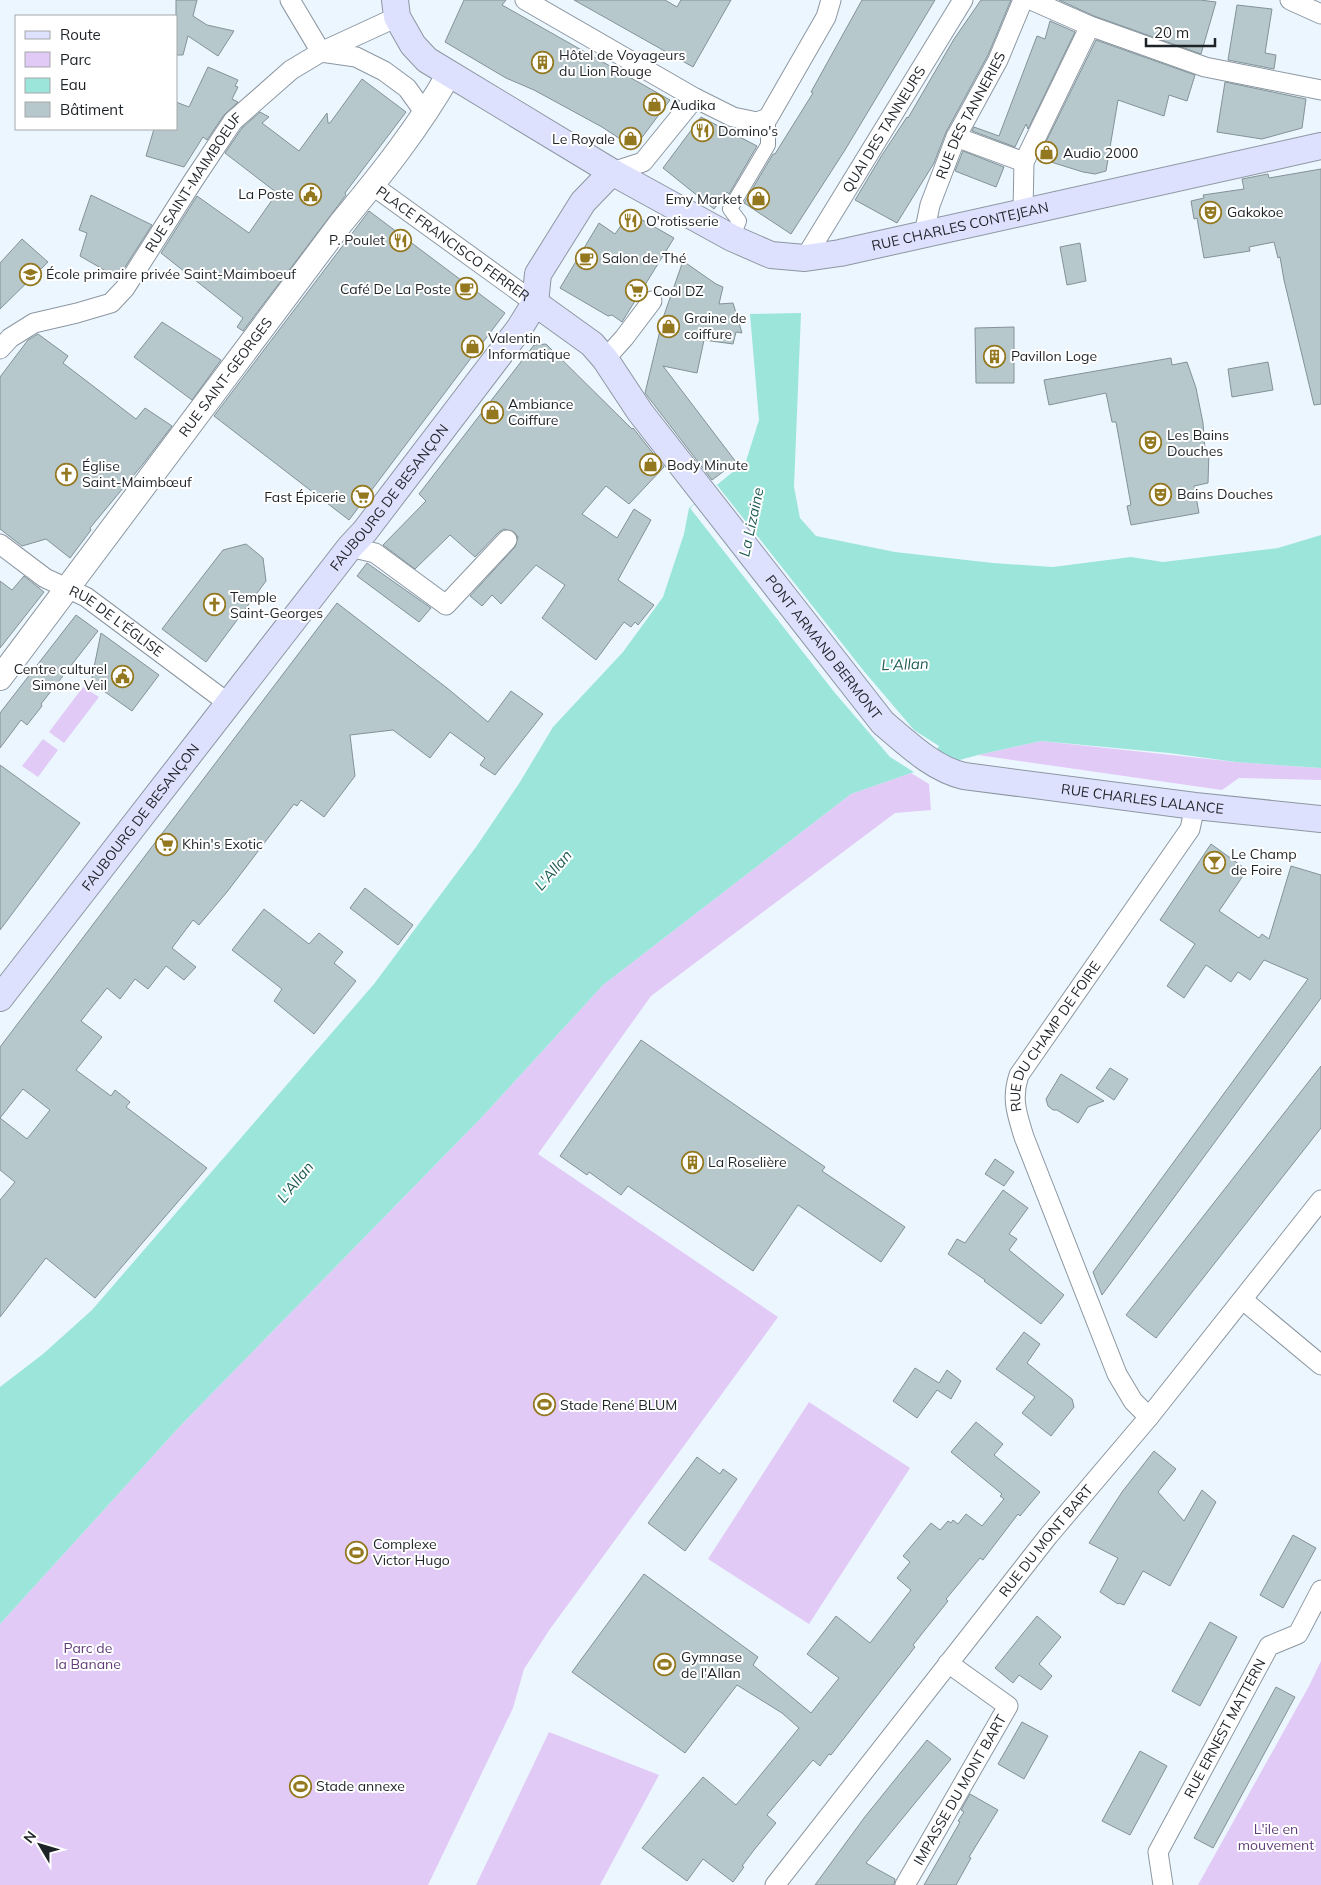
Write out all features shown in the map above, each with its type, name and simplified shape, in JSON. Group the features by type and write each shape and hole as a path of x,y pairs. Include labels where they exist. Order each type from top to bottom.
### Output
{"main road":[{"name":"RUE CHARLES CONTEJEAN","path":"396,8 413,45 427,60 612,172 732,238 771,254 805,258 840,253 1321,146"},
{"name":"FAUBOURG DE BESANÇON","path":"0,998 228,703 365,531 519,329 535,303 538,274 583,202 612,172"},
{"path":"535,303 592,344 605,359"},
{"name":"PONT ARMAND BERMONT","path":"605,359 640,412 883,723 924,757 964,776"},
{"name":"RUE CHARLES LALANCE","path":"964,776 1195,806 1321,819"}],"street":[{"path":"290,0 321,52 356,57 384,71 407,88 425,113"},
{"path":"525,0 733,118 757,122 768,118"},
{"path":"732,238 739,221 730,209 768,145 768,118 826,17 831,0"},
{"name":"QUAI DES TANNEURS","path":"805,258 963,0"},
{"name":"RUE DES TANNERIES","path":"924,234 930,205 956,137 998,60 1023,0"},
{"path":"1031,0 1090,26 1205,67 1321,90"},
{"path":"1290,0 1321,14"},
{"name":"RUE SAINT-MAIMBOEUF","path":"0,349 10,338 34,323 111,303 125,288 192,181 233,121 291,70 396,8"},
{"path":"1023,211 1024,162 1090,26"},
{"name":"RUE SAINT-GEORGES","path":"0,678 341,223 372,185 425,113 449,74"},
{"name":"FAUBOURG DE BESANÇON","path":"612,172 643,162 695,98"},
{"path":"956,137 1024,162"},
{"name":"PLACE FRANCISCO FERRER","path":"372,185 535,303"},
{"path":"605,359 624,338 652,301"},
{"path":"350,548 375,553 446,605 507,540"},
{"name":"RUE DE L'ÉGLISE","path":"0,544 45,578 86,596 228,703"},
{"name":"RUE DU CHAMP DE FOIRE","path":"1149,1417 1133,1400 1117,1374 1024,1138 1014,1101 1019,1075 1190,829 1195,806"},
{"name":"RUE DU MONT BART","path":"774,1885 1049,1535 1149,1417 1321,1200"},
{"path":"1242,1300 1321,1364"},
{"name":"RUE ERNEST MATTERN","path":"1163,1885 1158,1852 1269,1646 1298,1634 1321,1590"},
{"name":"IMPASSE DU MONT BART","path":"905,1885 1008,1706 948,1663"}],"green space":[{"path":"83,687 99,697 64,743 49,732"},
{"path":"43,739 58,750 38,777 22,766"},
{"path":"1041,741 1236,762 1321,768 1321,780 1239,778 1222,790 978,755"},
{"name":"Parc de la Banane","path":"911,773 929,784 931,810 895,813 651,996 538,1154 778,1317 550,1629 524,1669 513,1708 428,1885 0,1885 0,1624 181,1425 481,1118 603,985 851,794"},
{"path":"809,1402 910,1468 809,1624 708,1559"},
{"name":"L'ile en mouvement","path":"1321,1661 1321,1885 1198,1885 1309,1686"},
{"path":"549,1732 659,1775 600,1885 476,1885"}],"water":[{"path":"801,313 794,487 800,518 816,536 895,552 993,563 1053,567 1131,557 1163,562 1278,548 1321,535 1321,768 1236,762 1169,753 1041,741 911,773 851,794 603,985 481,1118 181,1425 0,1624 0,1387 43,1354 92,1310 374,984 476,847 520,782 553,727 623,652 663,597 684,534 689,508 746,461 759,420 750,314"}],"pier":[{"path":"717,485 863,670 914,730 939,746 922,773 917,774 890,757 835,693 690,508"}],"building":[{"path":"176,0 197,0 193,16 207,25 234,31 218,56 188,36 183,55 178,55 178,15 176,15"},
{"path":"464,0 506,0 502,5 670,100 634,148 602,127 534,90 506,78 445,42"},
{"path":"574,0 665,0 677,7 681,0 731,0 693,67"},
{"path":"862,0 935,0 845,150 791,234 744,203 813,93 811,92"},
{"path":"981,0 1011,0 988,55 946,132 934,163 897,223 855,200 882,155 908,118 954,39"},
{"path":"1059,0 1200,0 1216,2 1201,54 1094,16"},
{"path":"1237,5 1272,9 1265,53 1276,55 1274,69 1228,60"},
{"path":"1050,21 1075,32 1028,129 1026,124 1015,147 972,131 974,127 999,136 1037,36 1045,39"},
{"path":"1096,40 1195,75 1187,101 1169,95 1164,116 1118,100 1106,171 1095,174 1038,158"},
{"path":"208,67 238,80 235,86 238,87 232,99 238,102 224,115 207,140 203,137 184,167 146,156 154,130 178,130 178,103 189,107"},
{"name":"La Poste","path":"362,79 406,112 243,331 237,327 243,318 161,253 197,196 249,233 277,193 225,153 242,128 260,112 269,117 262,123 299,151 327,113 328,123 330,123"},
{"path":"1225,82 1306,99 1302,128 1262,139 1217,132"},
{"path":"701,117 757,146 729,194 727,192 714,209 663,168"},
{"path":"963,151 1004,167 996,187 955,171"},
{"path":"1321,169 1321,404 1314,405 1280,257 1278,258 1274,242 1249,247 1250,251 1204,258 1197,218 1194,219 1191,201 1204,198 1203,195 1244,189 1242,179 1268,174 1269,178"},
{"path":"91,195 152,225 118,278 80,256 87,233 79,230"},
{"path":"369,211 505,313 349,520 214,416"},
{"path":"630,213 674,238 622,322 560,288 599,223 615,234"},
{"path":"22,239 48,262 0,309 0,263"},
{"path":"1080,243 1086,281 1067,285 1060,247"},
{"path":"683,261 723,287 719,304 733,303 742,333 736,332 733,344 704,340 697,373 663,366 736,462 712,480 645,393 663,318"},
{"path":"162,322 221,360 192,400 134,357"},
{"name":"Pavillon Loge","path":"1014,327 1014,383 976,383 975,328"},
{"name":"Église Saint-Maimbœuf","path":"38,334 68,356 63,363 136,419 145,408 172,426 90,528 91,530 70,558 46,539 22,546 0,529 0,377 28,340"},
{"path":"546,344 633,428 664,467 629,504 606,486 582,514 617,538 634,509 651,520 618,580 654,605 638,625 635,622 631,627 624,622 596,660 542,618 565,585 536,565 501,604 492,595 482,606 470,596 515,547 518,537 514,532 504,529 499,532 475,557 450,535 415,569 383,545 426,501 419,494 534,345"},
{"path":"1171,358 1172,365 1187,362 1196,388 1203,423 1205,450 1209,450 1208,483 1194,486 1199,513 1131,525 1127,506 1131,505 1116,422 1112,422 1106,393 1049,405 1044,380"},
{"path":"1268,362 1273,390 1232,397 1228,369"},
{"name":"Temple Saint-Georges","path":"246,544 263,558 266,581 206,662 162,629 223,550"},
{"path":"367,563 431,608 419,622 357,576"},
{"path":"24,576 44,592 0,648 0,581 12,590"},
{"path":"337,603 488,722 511,691 543,714 495,775 480,765 485,758 450,732 430,758 393,730 350,735 355,776 324,817 301,800 297,806 294,804 227,892 199,925 193,920 172,948 196,967 184,980 166,966 148,989 135,979 120,999 107,988 81,1021 102,1037 76,1070 111,1096 115,1090 130,1102 126,1107 207,1168 95,1298 46,1258 0,1317 0,1200 15,1182 0,1170 0,1047","holes":["23,1089 50,1110 27,1139 0,1118"]},
{"path":"76,615 98,631 27,725 21,720 0,748 0,713"},
{"name":"Centre culturel Simone Veil","path":"101,633 159,675 132,711 91,682"},
{"path":"0,765 80,823 0,930"},
{"path":"1211,844 1247,870 1219,911 1259,938 1262,934 1269,939 1291,866 1321,875 1321,998 1102,1295 1093,1272 1308,979 1264,960 1250,980 1238,972 1231,982 1206,965 1184,998 1167,986 1195,944 1160,920"},
{"path":"365,888 413,925 398,945 350,908"},
{"path":"264,909 309,944 319,933 343,952 334,963 356,981 314,1034 274,1001 282,989 232,950"},
{"name":"La Roselière","path":"641,1040 825,1167 822,1171 905,1227 881,1262 798,1205 753,1271 628,1186 621,1195 589,1172 587,1175 560,1156"},
{"path":"1321,1066 1321,1128 1156,1338 1126,1315"},
{"path":"1110,1068 1128,1079 1114,1100 1096,1088"},
{"path":"1061,1074 1104,1101 1088,1107 1078,1123 1048,1106 1046,1099"},
{"path":"995,1159 1014,1172 1004,1186 985,1174"},
{"path":"1003,1190 1028,1208 1009,1234 1017,1239 1009,1250 1064,1295 1041,1324 948,1254 957,1239 965,1243"},
{"path":"1024,1332 1040,1344 1027,1363 1072,1399 1074,1407 1051,1436 1022,1413 1035,1397 996,1369"},
{"path":"915,1368 939,1383 947,1370 961,1381 951,1399 937,1390 917,1418 893,1401"},
{"path":"976,1422 1003,1444 994,1455 1040,1492 1020,1516 1018,1514 983,1560 980,1558 946,1599 948,1601 913,1645 915,1647 831,1755 829,1754 820,1766 813,1760 767,1815 776,1823 742,1866 744,1867 733,1882 703,1859 687,1881 642,1848 703,1777 736,1805 799,1728 782,1713 737,1685 685,1753 572,1672 644,1574 758,1657 753,1665 811,1713 839,1678 807,1654 836,1616 870,1643 911,1590 897,1578 910,1562 903,1556 931,1523 940,1530 948,1521 951,1523 953,1520 958,1524 966,1514 982,1526 1004,1499 1000,1496 1002,1494 951,1452"},
{"path":"1154,1451 1176,1469 1158,1492 1184,1521 1202,1490 1216,1502 1170,1586 1143,1571 1124,1605 1118,1604 1100,1592 1118,1558 1089,1543 1122,1492"},
{"path":"697,1457 720,1474 723,1469 737,1479 685,1551 648,1523"},
{"path":"1293,1535 1316,1548 1283,1608 1260,1595"},
{"path":"1037,1616 1061,1637 1039,1664 1052,1676 1041,1690 1019,1675 1013,1683 995,1668"},
{"path":"1210,1622 1237,1637 1200,1706 1172,1691"},
{"path":"1276,1687 1295,1697 1213,1848 1194,1838"},
{"path":"1022,1722 1048,1736 1024,1779 998,1764"},
{"path":"927,1740 951,1759 866,1863 895,1879 894,1885 815,1885 864,1818"},
{"path":"1140,1751 1167,1766 1130,1835 1102,1821"},
{"path":"970,1794 998,1810 969,1857 971,1858 956,1885 924,1885 960,1822 958,1821 964,1812 961,1810"}],"place":[{"name":"Hôtel de Voyageurs du Lion Rouge","path":"543,63"},
{"name":"Audika","path":"654,105"},
{"name":"Domino's","path":"702,131"},
{"name":"Le Royale","path":"631,139"},
{"name":"Audio 2000","path":"1047,153"},
{"name":"La Poste","path":"310,194"},
{"name":"Emy Market","path":"758,199"},
{"name":"Gakokoe","path":"1211,212"},
{"name":"O'rotisserie","path":"630,221"},
{"name":"P. Poulet","path":"401,240"},
{"name":"Salon de Thé","path":"586,258"},
{"name":"École primaire privée Saint-Maimboeuf","path":"30,274"},
{"name":"Café De La Poste","path":"467,289"},
{"name":"Cool DZ","path":"637,291"},
{"name":"Graine de coiffure","path":"668,326"},
{"name":"Valentin Informatique","path":"472,346"},
{"name":"Pavillon Loge","path":"995,356"},
{"name":"Ambiance Coiffure","path":"492,412"},
{"name":"Les Bains Douches","path":"1151,443"},
{"name":"Body Minute","path":"651,465"},
{"name":"Église Saint-Maimbœuf","path":"66,474"},
{"name":"Bains Douches","path":"1161,494"},
{"name":"Fast Épicerie","path":"362,497"},
{"name":"Temple Saint-Georges","path":"214,605"},
{"name":"Centre culturel Simone Veil","path":"123,677"},
{"name":"Khin's Exotic","path":"166,844"},
{"name":"Le Champ de Foire","path":"1215,862"},
{"name":"La Roselière","path":"692,1162"},
{"name":"Stade René BLUM","path":"544,1405"},
{"name":"Complexe Victor Hugo","path":"357,1552"},
{"name":"Gymnase de l'Allan","path":"665,1665"},
{"name":"Stade annexe","path":"300,1786"}],"water label":[{"name":"La Lizaine","path":"751,522"},
{"name":"L'Allan","path":"905,664"},
{"name":"L'Allan","path":"553,870"},
{"name":"L'Allan","path":"295,1182"}]}
